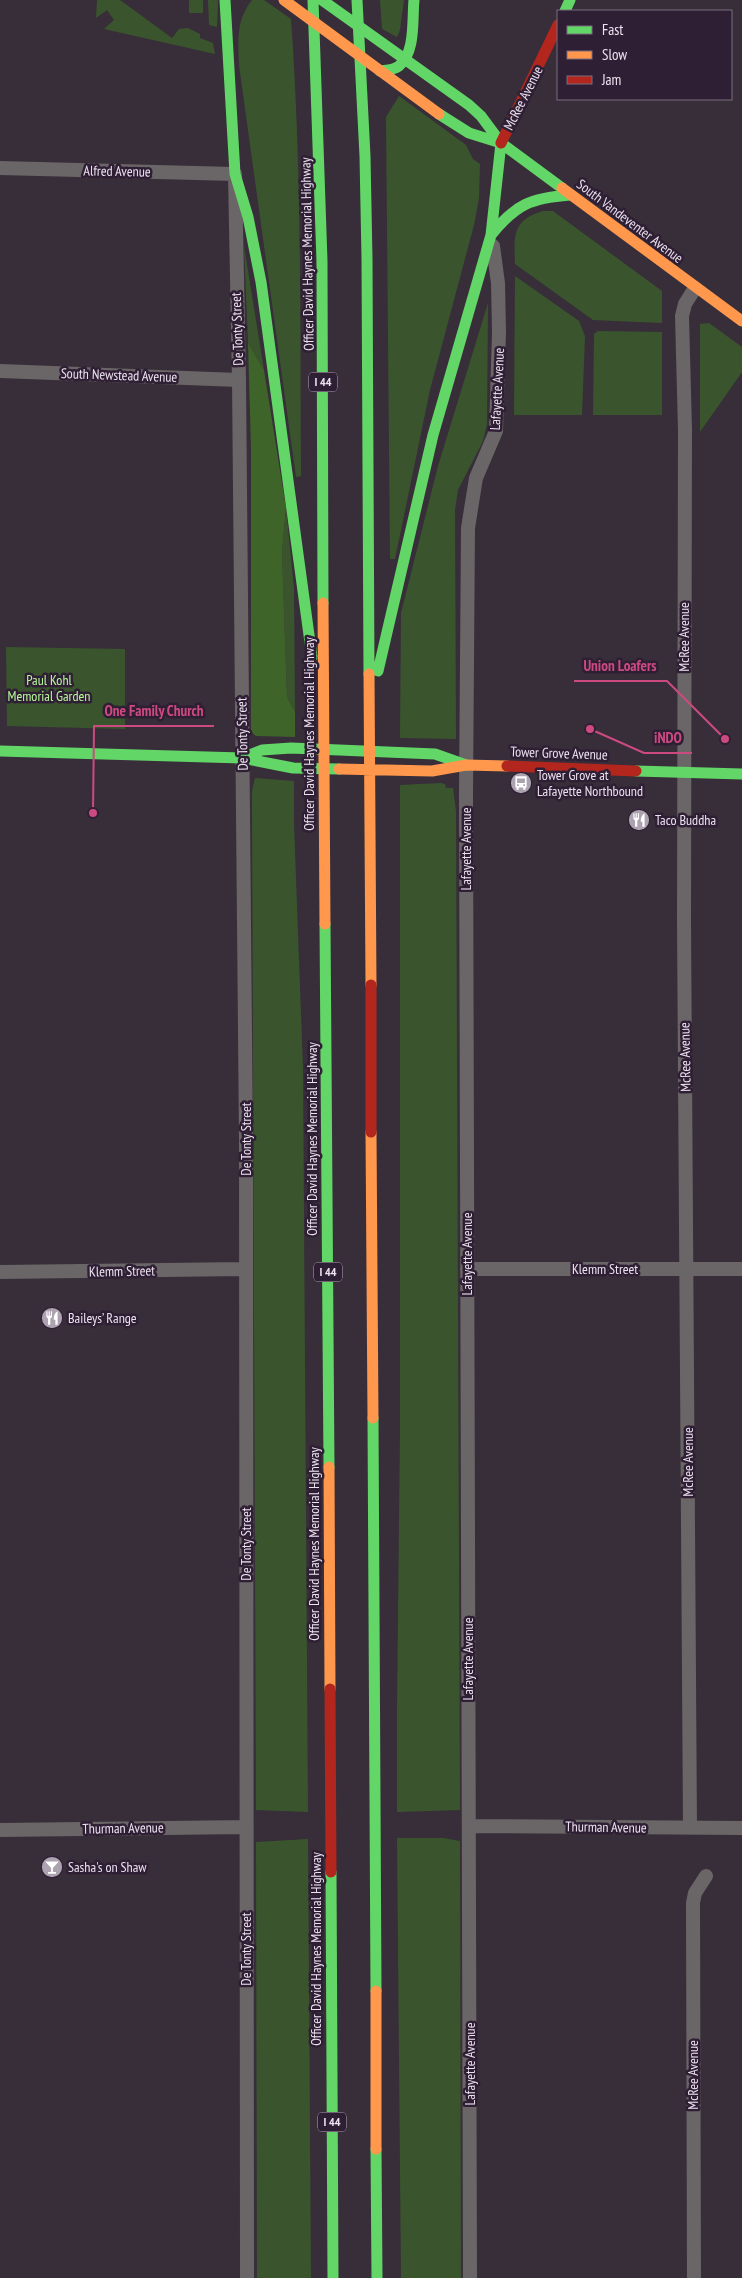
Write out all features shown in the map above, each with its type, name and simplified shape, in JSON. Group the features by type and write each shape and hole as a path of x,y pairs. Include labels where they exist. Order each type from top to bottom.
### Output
{"main road":[{"name":"De Tonty Street","path":"225,0 235,174"},
{"path":"226,13 234,0"},
{"name":"South Vandeventer Avenue","path":"284,0 457,127 469,133 501,143"},
{"name":"Officer David Haynes Memorial Highway","path":"313,0 323,266 323,694 333,2278"},
{"name":"South Vandeventer Avenue","path":"322,0 469,105 481,116 501,143 742,321"},
{"path":"357,0 367,259 377,2278"},
{"path":"380,71 398,66 404,59 410,40 414,0"},
{"name":"McRee Avenue","path":"501,143 557,28"},
{"path":"369,694 386,642 398,580 433,435 492,235 501,143"},
{"path":"235,174 251,225 257,258 288,463 307,632 314,668 323,694"},
{"path":"492,235 509,213 521,203 535,199 570,195"},
{"name":"Tower Grove Avenue","path":"242,758 262,750 291,748 435,754 466,765"},
{"name":"Tower Grove Avenue","path":"0,751 242,758 293,768 432,771 466,765 742,774"}],"street":[{"name":"Alfred Avenue","path":"0,168 235,174"},
{"name":"De Tonty Street","path":"235,174 239,380 246,1130 247,2278"},
{"name":"Lafayette Avenue","path":"470,2278 466,765 468,528 476,478 496,431 499,312 497,273 492,235"},
{"name":"McRee Avenue","path":"690,1828 684,772 686,430 682,316 685,304 695,288"},
{"name":"South Newstead Avenue","path":"0,371 239,380"},
{"name":"Klemm Street","path":"0,1272 245,1269"},
{"name":"Klemm Street","path":"467,1269 742,1269"},
{"name":"Thurman Avenue","path":"0,1830 246,1826"},
{"name":"Thurman Avenue","path":"469,1826 742,1828"},
{"name":"McRee Avenue","path":"694,2278 693,1903 695,1893 706,1876"}],"green space":[{"path":"97,0 120,0 172,38 179,29 188,28 200,34 200,38 213,43 215,54 104,29 114,20 107,10 96,18"},
{"path":"189,0 203,0 203,13 189,13"},
{"path":"208,0 218,0 217,27 209,25"},
{"path":"252,0 264,0 291,19 295,76 300,247 301,476 296,477 239,65 239,31 243,15"},
{"path":"380,0 404,0 400,30 397,37 382,29"},
{"path":"399,96 466,145 473,159 480,164 479,198 474,225 430,390 395,559 390,559 386,117"},
{"path":"543,211 553,211 662,291 662,323 593,320 515,264 515,237 520,224 525,219"},
{"path":"244,246 264,370 248,343"},
{"path":"515,276 579,321 585,336 582,415 514,415"},
{"path":"488,303 487,424 483,441 458,490 455,510 456,739 400,738 401,613 438,466"},
{"path":"709,323 742,347 742,372 700,432 700,324"},
{"path":"598,331 662,332 662,415 593,415 594,334"},
{"path":"248,343 264,370 286,508 282,551 287,697 295,712 295,737 256,736 251,732 251,449"},
{"path":"286,508 294,588 295,712 287,697 282,551"},
{"name":"Paul Kohl Memorial Garden","path":"6,647 125,649 125,729 7,726"},
{"path":"255,778 294,781 303,1068 308,1812 256,1810 252,809 252,791"},
{"path":"445,784 446,788 453,788 456,811 460,1810 397,1812 400,1430 400,785"},
{"path":"397,1838 443,1838 460,1841 461,2278 401,2278"},
{"path":"308,1839 311,2278 257,2278 256,1842"}],"traffic: fast":[{"path":"225,0 235,174"},
{"path":"313,0 322,261 323,603"},
{"path":"322,0 469,105 481,116 501,143 562,188"},
{"path":"357,0 365,156 367,259 369,674"},
{"path":"380,71 390,70 399,66 408,52 411,44 414,0"},
{"path":"565,10 570,0"},
{"path":"439,114 469,133 501,143"},
{"path":"378,671 433,435 491,235 501,143"},
{"path":"235,174 248,217 261,282 312,657"},
{"path":"491,235 508,216 525,204 545,198 570,195"},
{"path":"242,758 262,750 291,748 435,754 466,765"},
{"path":"0,751 242,758 293,768 339,769"},
{"path":"636,771 742,774"},
{"path":"325,924 329,1467"},
{"path":"373,1418 376,1991"},
{"path":"331,1872 333,2278"},
{"path":"376,2149 377,2278"}],"traffic: slow":[{"path":"284,0 439,114"},
{"path":"562,188 742,321"},
{"path":"323,603 325,924"},
{"path":"369,674 371,985"},
{"path":"339,769 432,771 466,765 507,766"},
{"path":"371,1132 373,1418"},
{"path":"329,1467 330,1689"},
{"path":"376,1991 376,2149"}],"traffic: jam":[{"path":"501,143 557,27"},
{"path":"507,766 636,771"},
{"path":"371,985 371,1132"},
{"path":"330,1689 331,1872"}],"place":[{"name":"iNDO","path":"590,729"},
{"name":"Union Loafers","path":"725,739"},
{"name":"Tower Grove at Lafayette Northbound","path":"521,783"},
{"name":"One Family Church","path":"93,813"},
{"name":"Taco Buddha","path":"639,820"},
{"name":"Baileys’ Range","path":"52,1318"},
{"name":"Sasha's on Shaw","path":"52,1867"}]}
